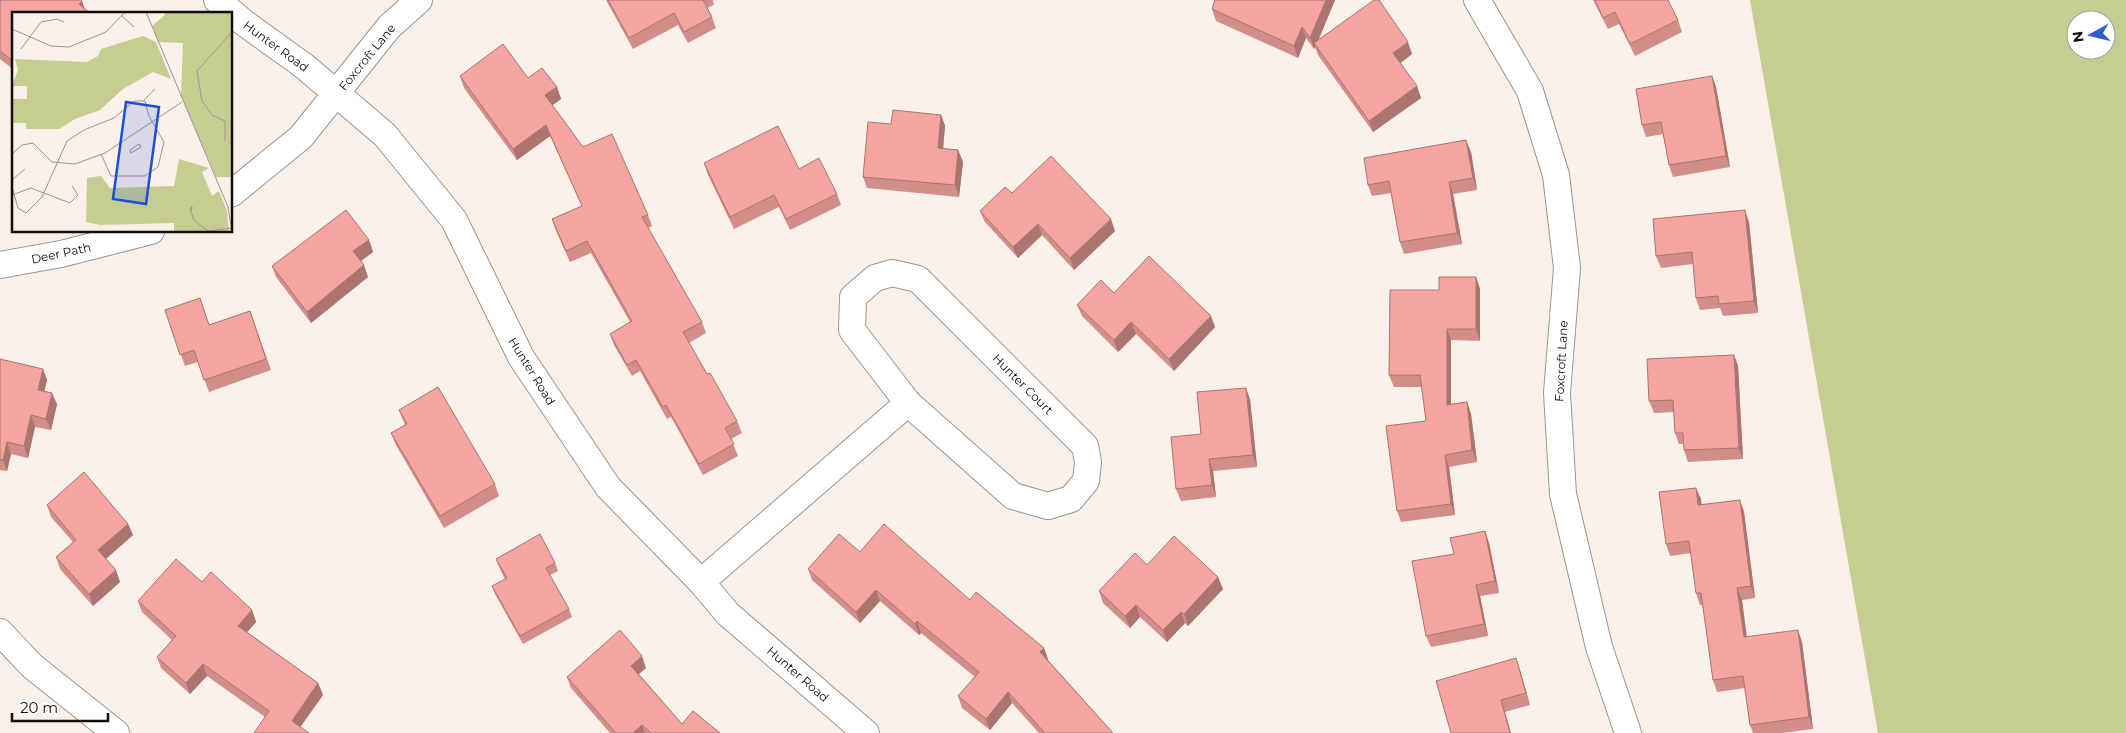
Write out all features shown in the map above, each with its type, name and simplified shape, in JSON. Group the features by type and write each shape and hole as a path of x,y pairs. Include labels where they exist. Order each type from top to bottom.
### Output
{"street":[{"name":"Hunter Road","path":"217,0 231,12"},
{"name":"Foxcroft Lane","path":"338,94 389,27 419,0"},
{"name":"Foxcroft Lane","path":"1477,0 1530,91 1556,175 1567,268 1557,393 1563,494 1599,647 1628,733"},
{"name":"Hunter Road","path":"232,13 304,66 385,135 454,220 521,357 608,487 701,582 728,614 866,733"},
{"path":"232,193 301,137 338,94"},
{"name":"Deer Path","path":"0,265 61,254 147,232"},
{"name":"Hunter Court","path":"892,273 918,279 1085,446 1088,462 1086,481 1071,499 1048,506 1013,496 908,402 852,330 853,297 875,278 892,273"},
{"path":"701,582 908,402"},
{"path":"0,632 32,666 116,733"}],"green space":[{"path":"1750,0 2126,0 2126,733 1878,733"}],"building":[{"path":"0,0 81,0 79,4 89,12 12,12 12,60 0,51"},
{"path":"608,0 703,0 712,17 684,32 674,13 629,38"},
{"path":"1215,0 1326,0 1310,38 1302,27 1294,46 1212,9"},
{"path":"1374,0 1379,0 1408,42 1393,53 1417,86 1369,121 1314,43"},
{"path":"1595,0 1668,0 1678,20 1630,44 1615,12 1603,18"},
{"path":"503,44 528,78 542,68 557,87 545,95 583,147 612,134 648,215 642,217 702,322 683,332 707,374 710,373 737,421 725,428 734,444 699,464 666,405 663,407 636,360 627,365 610,334 632,321 587,241 566,251 552,219 582,206 546,125 513,149 460,76"},
{"path":"1712,76 1726,156 1669,165 1661,122 1642,125 1636,89"},
{"path":"893,110 941,115 938,148 958,150 955,185 863,177 868,122 891,124"},
{"path":"778,126 799,169 819,158 837,194 786,219 774,195 730,217 704,163"},
{"path":"1466,140 1473,178 1449,182 1457,233 1400,242 1389,181 1368,185 1364,158"},
{"path":"1051,156 1111,219 1070,258 1038,224 1013,247 980,211 1005,187 1012,193"},
{"path":"346,210 369,240 353,251 364,265 307,312 272,266"},
{"path":"1745,210 1754,301 1719,304 1718,296 1696,298 1692,252 1656,256 1653,219"},
{"path":"1149,256 1211,316 1169,359 1131,322 1114,340 1077,305 1101,280 1114,293"},
{"path":"1439,277 1476,277 1476,329 1447,329 1447,405 1467,402 1472,450 1445,455 1451,504 1397,511 1386,426 1426,421 1420,375 1389,375 1390,290 1439,290"},
{"path":"200,298 209,325 250,311 266,359 204,380 194,350 180,355 165,310"},
{"path":"1734,355 1739,448 1684,450 1683,433 1675,433 1673,400 1649,401 1647,359"},
{"path":"0,359 43,369 38,390 52,393 46,419 31,415 24,446 7,442 3,460 0,459"},
{"path":"438,387 495,484 440,516 391,433 407,424 399,410"},
{"path":"1246,388 1253,455 1209,459 1212,485 1176,489 1171,437 1201,434 1197,392"},
{"path":"84,472 128,524 98,550 116,570 89,594 56,557 76,540 47,505"},
{"path":"1696,488 1698,505 1740,500 1751,586 1737,588 1744,637 1798,630 1809,717 1750,725 1743,676 1713,680 1701,593 1696,593 1689,541 1666,544 1659,492"},
{"path":"884,524 970,600 976,592 1044,648 1040,652 1113,733 1045,733 1008,692 986,719 958,696 979,672 917,621 915,624 876,590 856,612 808,569 839,534 860,552"},
{"path":"1485,531 1495,581 1476,585 1484,624 1426,636 1412,561 1454,554 1450,538"},
{"path":"540,534 555,563 546,568 569,609 520,636 492,586 507,578 496,559"},
{"path":"1174,536 1218,577 1184,614 1181,612 1163,630 1136,605 1125,616 1099,591 1135,553 1147,565"},
{"path":"176,559 202,582 211,572 252,610 238,626 318,683 292,721 309,733 254,733 269,711 203,664 186,683 157,657 176,636 138,601"},
{"path":"620,630 642,656 631,666 682,724 693,711 720,733 651,733 642,725 633,733 616,733 567,677"},
{"path":"1516,658 1526,693 1501,700 1510,733 1451,733 1436,681"}]}
